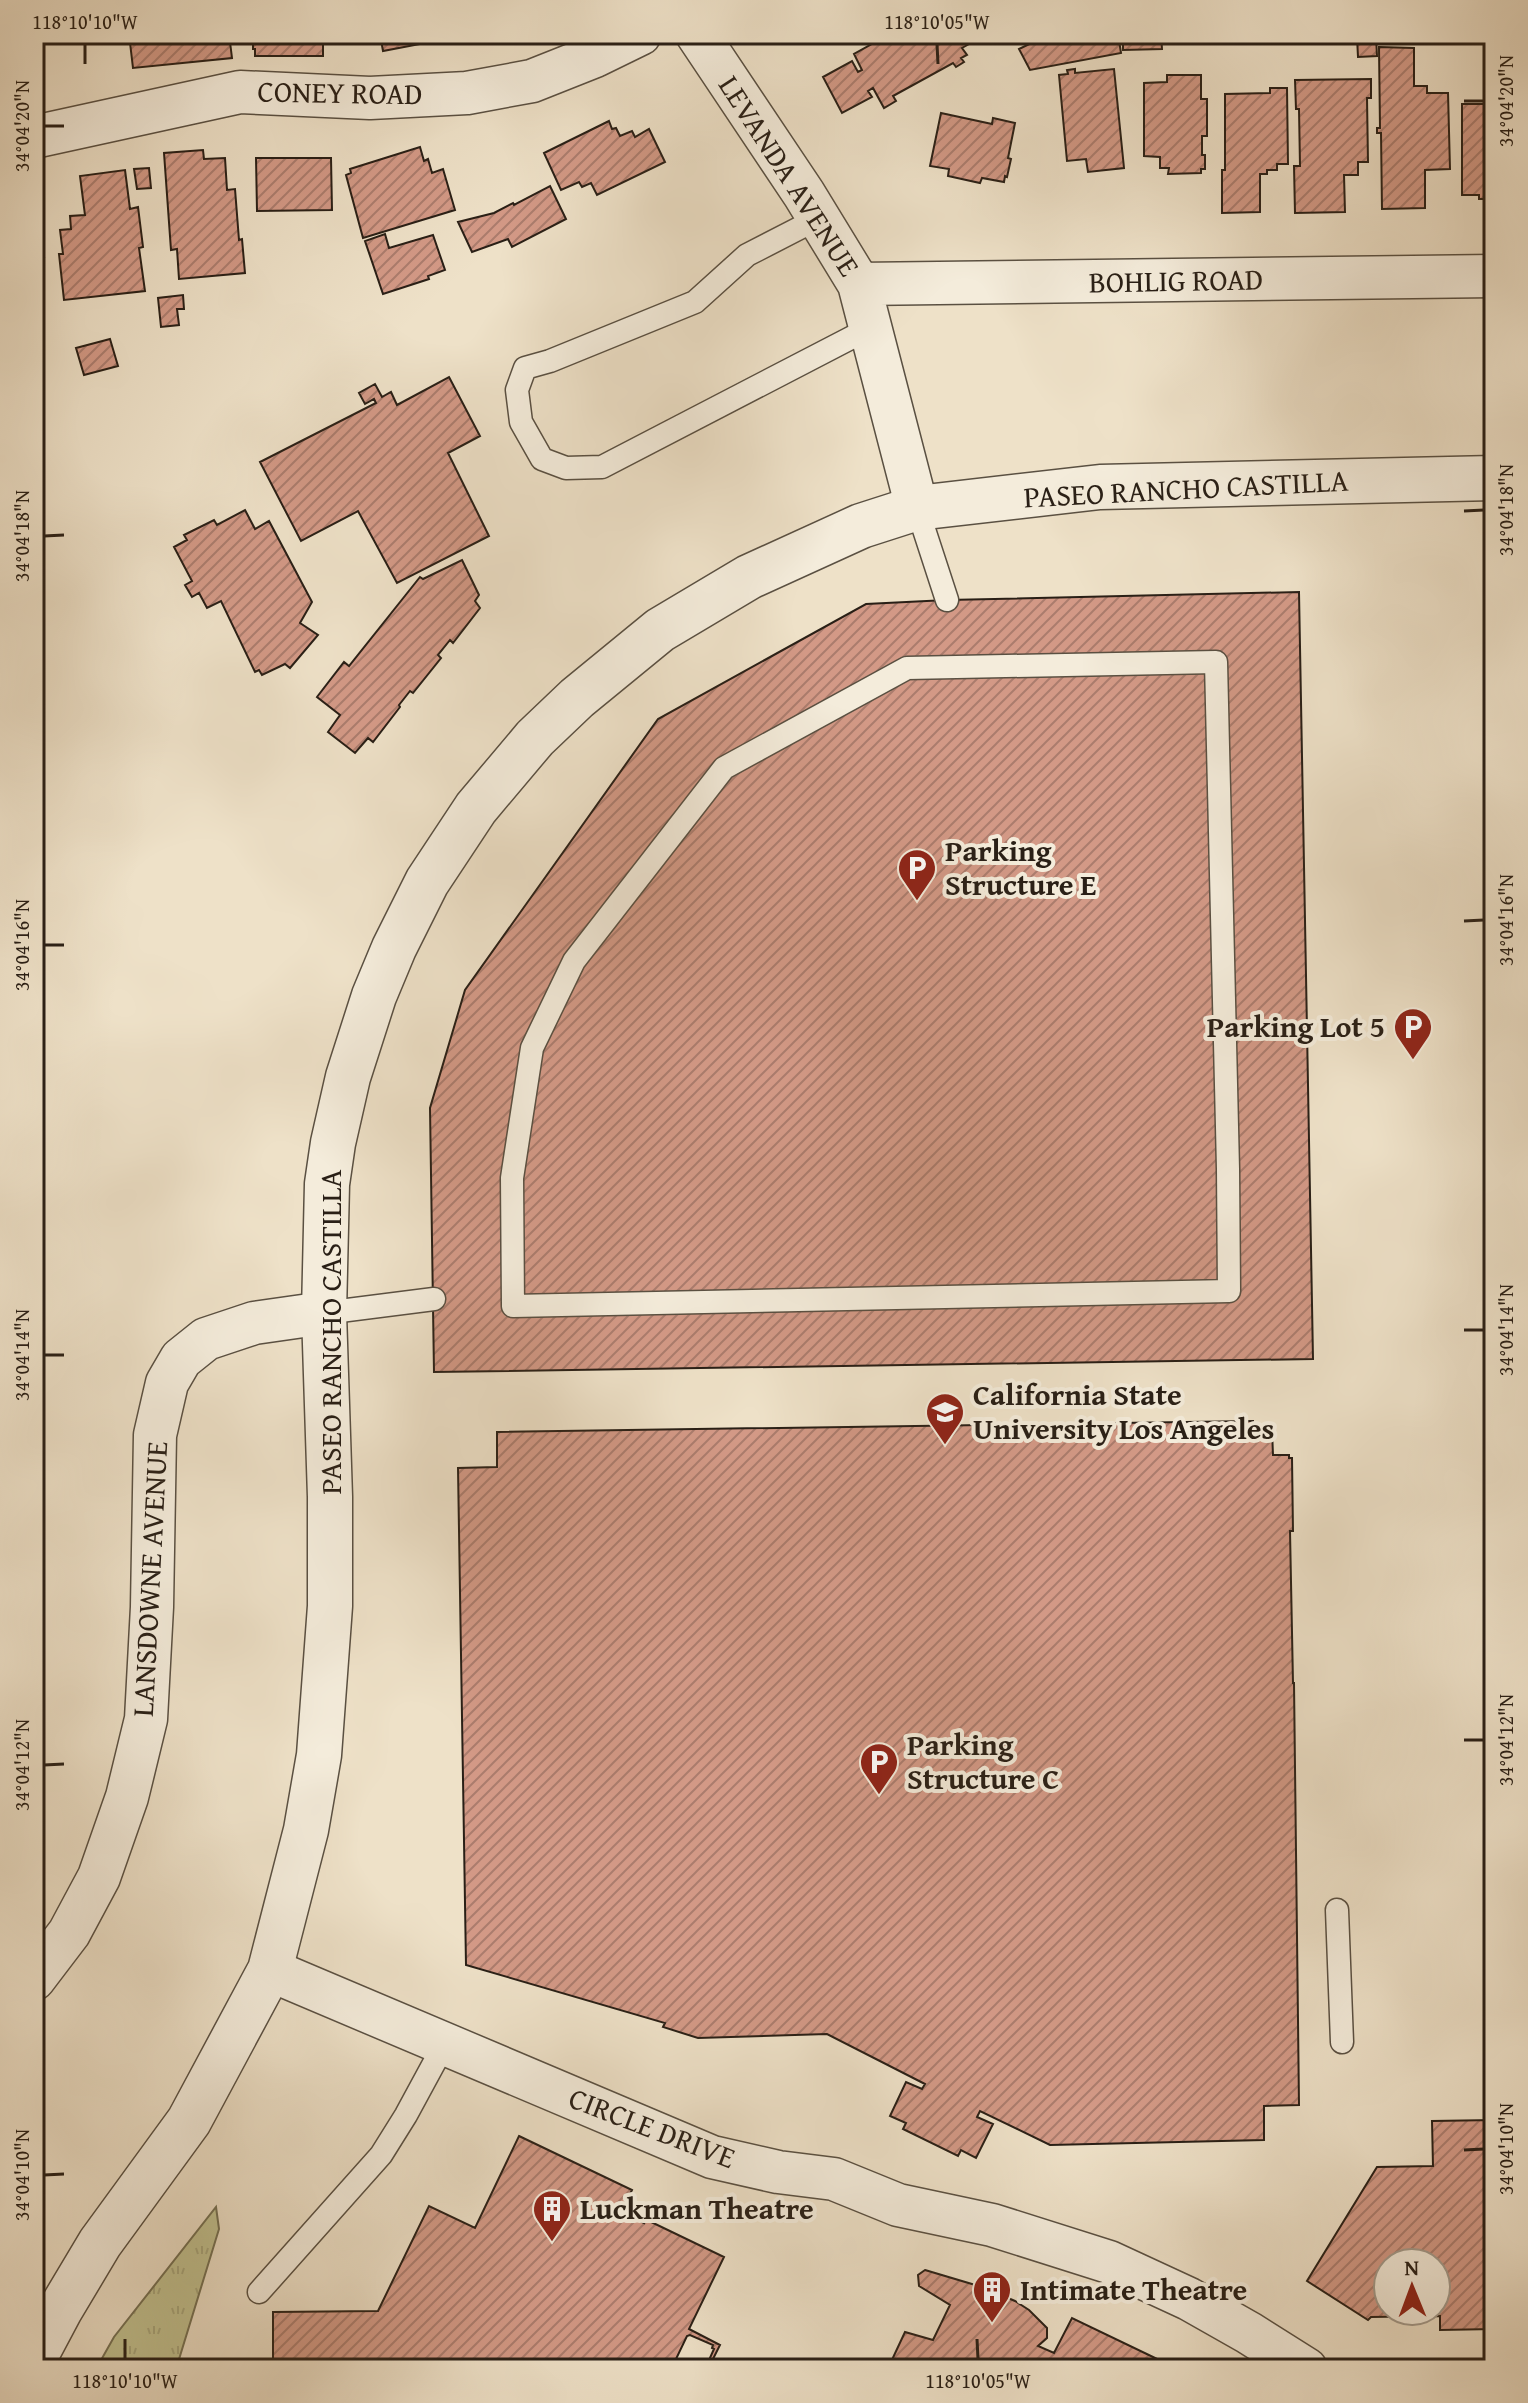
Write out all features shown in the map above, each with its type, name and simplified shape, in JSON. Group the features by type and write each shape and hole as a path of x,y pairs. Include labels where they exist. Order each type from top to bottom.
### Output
{"street":[{"name":"CONEY ROAD","path":"34,137 240,92 370,98 467,93 532,81 640,34"},
{"name":"LEVANDA AVENUE","path":"697,34 859,284 917,508"},
{"name":"BOHLIG ROAD","path":"859,284 1494,276"},
{"name":"PASEO RANCHO CASTILLA","path":"34,2359 100,2243 189,2121 270,1970 306,1830 319,1755 330,1606 324,1313 327,1184 333,1143 348,1077 374,996 394,948 427,882 476,808 535,738 577,698 660,630 749,577 861,526 917,508 1100,487 1494,478"},
{"name":"LANSDOWNE AVENUE","path":"34,1979 69,1933 99,1877 127,1797 146,1719 152,1607 155,1435 167,1383 181,1359 206,1339 254,1323 324,1313"},
{"name":"CIRCLE DRIVE","path":"270,1970 712,2157 778,2172 834,2179 898,2205 992,2225 1109,2262 1189,2299 1285,2363"}],"lane":[{"path":"819,218 747,255 695,302 550,361 525,368 517,390 521,422 542,459 566,468 602,467 870,328"},
{"path":"917,508 947,600"},
{"path":"1216,662 1229,1291 513,1306 512,1178 532,1048 574,961 724,768 907,668 1216,662"},
{"path":"324,1313 434,1299"},
{"path":"1337,1910 1342,2042"},
{"path":"259,2292 381,2155 445,2043"}],"green space":[{"path":"216,2207 219,2229 176,2369 96,2369 114,2337"}],"building":[{"path":"129,34 229,34 232,58 133,68"},
{"path":"253,34 323,34 323,56 255,56"},
{"path":"380,34 418,34 420,44 383,51"},
{"path":"890,34 985,35 962,48 967,55 961,58 964,62 956,67 953,63 893,96 896,101 884,108 873,88 868,91 872,97 842,113 823,77 852,61 858,72 862,70 854,54"},
{"path":"1050,34 1118,34 1121,53 1030,70 1019,49"},
{"path":"1123,34 1161,34 1162,49 1123,50"},
{"path":"1376,36 1377,56 1358,57 1357,37"},
{"path":"1379,47 1414,48 1414,86 1427,86 1427,93 1448,93 1450,169 1425,170 1425,208 1382,209 1381,133 1377,133 1377,128 1380,128"},
{"path":"1075,69 1075,73 1114,69 1124,168 1088,172 1086,159 1067,161 1059,75"},
{"path":"1167,75 1201,75 1201,99 1207,99 1207,136 1202,136 1205,169 1201,169 1201,173 1168,174 1169,168 1160,168 1160,157 1144,156 1144,83 1167,82"},
{"path":"1371,79 1371,98 1367,98 1368,162 1358,162 1358,175 1344,175 1345,212 1295,213 1294,166 1300,166 1295,80"},
{"path":"1270,88 1287,88 1288,164 1277,164 1277,170 1260,174 1260,212 1222,213 1225,94 1270,93"},
{"path":"1462,104 1494,104 1494,199 1462,195"},
{"path":"941,113 992,124 993,118 1015,123 1008,158 1011,159 1004,182 982,178 980,183 948,176 949,169 930,166"},
{"path":"609,121 620,136 632,131 635,137 649,129 665,162 597,195 591,183 582,187 579,182 561,190 544,153"},
{"path":"420,147 432,173 443,169 455,210 363,238 346,175 351,173 350,169"},
{"path":"203,150 204,159 225,158 227,190 235,189 245,273 179,279 177,249 171,250 164,153"},
{"path":"256,158 331,158 332,210 257,211"},
{"path":"149,168 151,188 137,189 134,169"},
{"path":"125,170 130,209 138,207 143,247 139,248 145,291 64,300 60,230 71,229 70,216 85,215 80,176"},
{"path":"550,186 566,219 512,247 508,239 472,252 458,222 494,213"},
{"path":"34,211 44,257 34,259"},
{"path":"385,234 389,248 433,235 445,270 428,276 429,279 383,294 365,241"},
{"path":"183,295 184,309 177,309 179,325 161,327 158,298"},
{"path":"110,339 118,366 84,375 76,348"},
{"path":"449,377 480,436 448,453 489,536 397,583 358,511 301,541 260,462 376,403 374,399 365,404 359,393 375,384 382,397 391,392 397,405"},
{"path":"245,510 255,529 269,521 312,602 300,623 318,635 290,668 285,664 262,675 259,670 255,672 221,601 207,608 199,593 192,597 185,585 192,581 174,547 187,540 184,535 214,520 217,525"},
{"path":"462,560 479,595 475,601 480,608 453,643 450,640 438,655 441,658 413,693 410,691 373,742 368,738 355,753 328,732 340,715 317,697 344,662 349,666 420,577 423,579"},
{"name":"Parking Structure E","path":"1299,592 1313,1359 434,1372 430,1108 465,990 658,719 866,604"},
{"name":"Parking Structure C","path":"1253,1421 1253,1430 1272,1430 1273,1455 1289,1455 1292,1458 1293,1531 1290,1531 1299,2105 1264,2106 1264,2140 1050,2145 980,2111 977,2117 993,2124 976,2158 961,2150 958,2156 903,2129 906,2123 890,2116 906,2082 922,2089 925,2084 827,2034 698,2038 663,2027 665,2023 466,1965 458,1468 497,1467 497,1432"},
{"path":"1494,2120 1494,2329 1440,2330 1440,2327 1452,2327 1452,2247 1372,2247 1372,2317 1368,2320 1307,2281 1377,2167 1433,2166 1432,2121"},
{"name":"Luckman Theatre","path":"519,2136 632,2190 621,2212 644,2223 645,2219 724,2257 689,2329 720,2345 708,2369 705,2369 713,2345 690,2335 675,2361 686,2369 273,2369 273,2312 378,2311 429,2206 475,2228"},
{"name":"Intimate Theatre","path":"925,2270 982,2287 1029,2310 1047,2328 1047,2338 1038,2346 1054,2353 1072,2318 1178,2369 901,2369 890,2364 905,2332 933,2340 950,2305 919,2286 918,2275"}],"place":[{"name":"Parking Structure E","path":"917,902"},
{"name":"Parking Lot 5","path":"1413,1061"},
{"name":"California State University Los Angeles","path":"945,1446"},
{"name":"Parking Structure C","path":"879,1796"},
{"name":"Luckman Theatre","path":"552,2243"},
{"name":"Intimate Theatre","path":"992,2324"}]}
